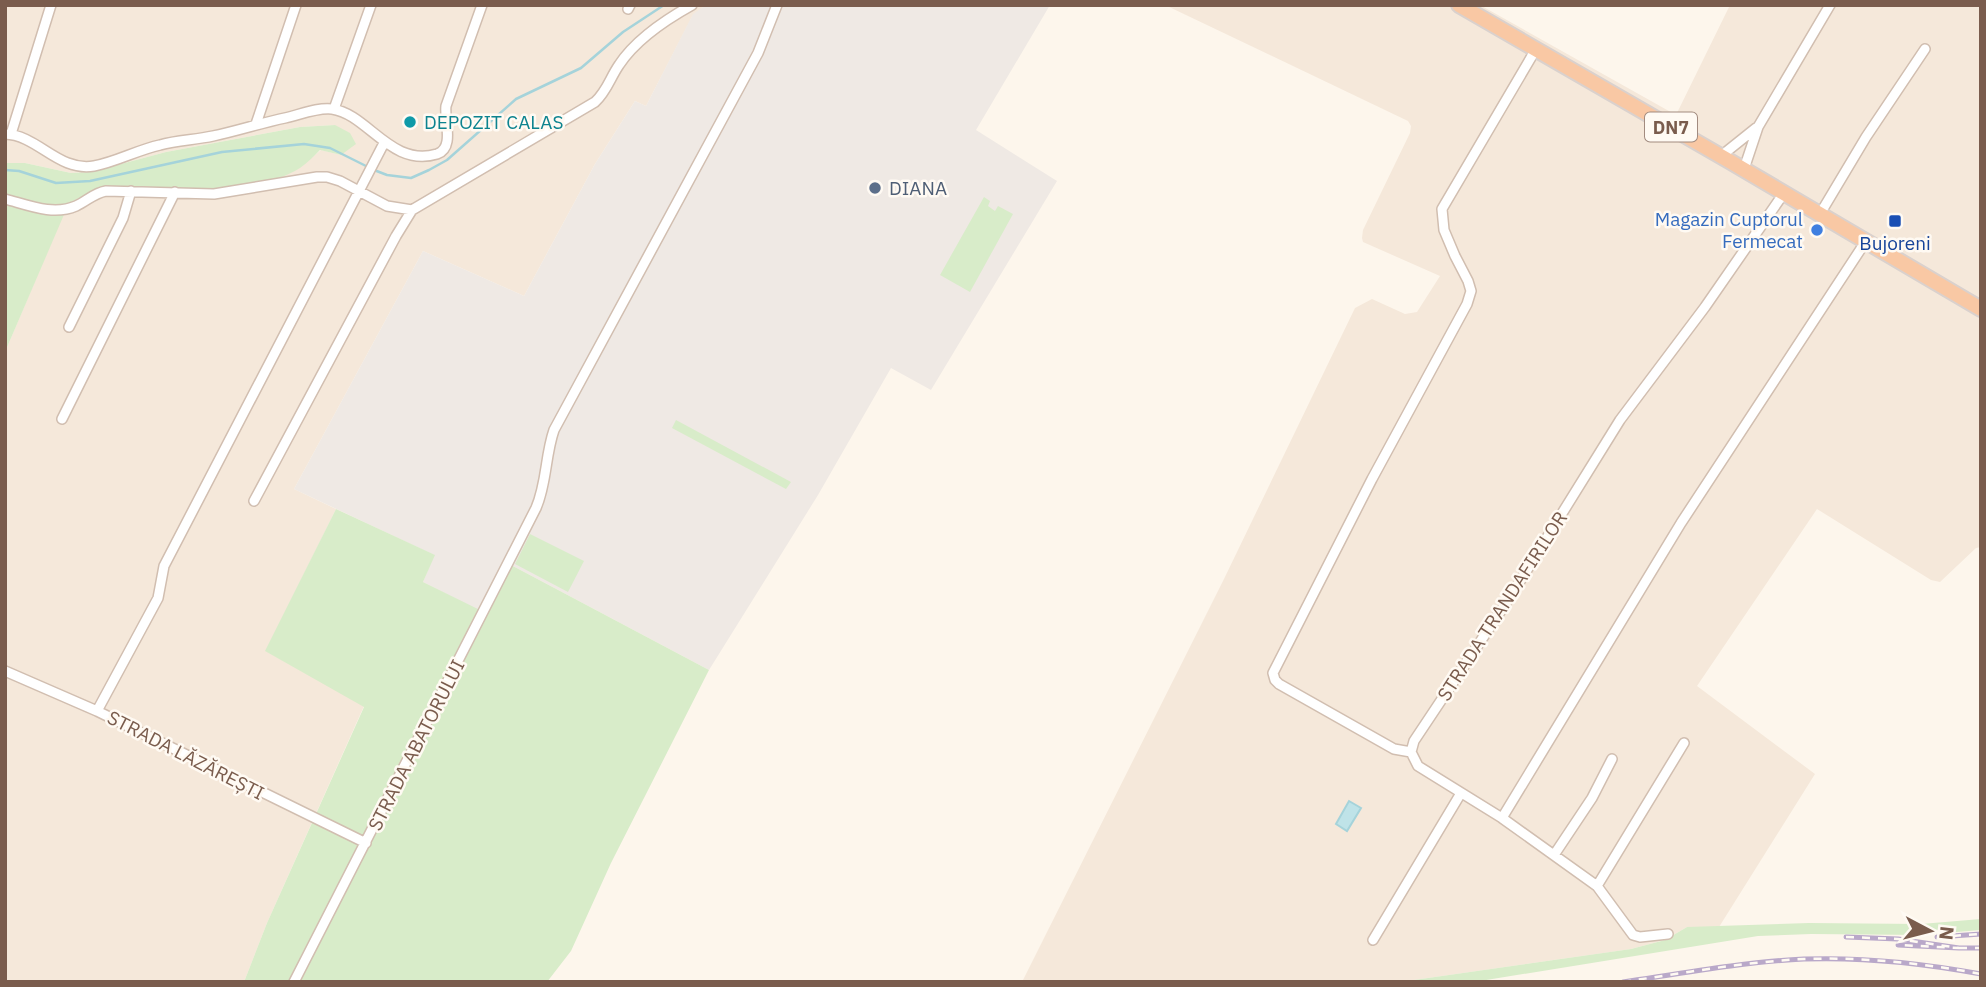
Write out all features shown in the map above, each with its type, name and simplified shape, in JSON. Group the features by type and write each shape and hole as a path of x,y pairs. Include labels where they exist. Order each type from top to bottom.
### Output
{"highway":[{"name":"DN7","path":"1460,5 1981,309"}],"street":[{"path":"51,5 8,134 30,142 66,164 92,166 162,144 212,136 327,109 349,115 384,143 414,154 427,156 442,152 447,145 448,135 444,119 446,106 482,5"},
{"path":"256,124 296,5"},
{"path":"334,109 371,5"},
{"path":"254,500 412,210 595,102 637,43 668,19 692,5"},
{"name":"STRADA ABATORULUI","path":"294,982 536,508 543,492 554,430 758,53 777,5"},
{"path":"1744,170 1758,127 1830,5"},
{"path":"1536,49 1442,209 1444,230 1471,291 1466,304 1372,479 1273,673 1279,684 1394,749 1411,752 1418,766 1502,818 1597,886 1633,935 1640,937 1668,934"},
{"path":"1820,214 1866,137 1925,49"},
{"path":"1721,156 1758,127"},
{"path":"97,710 158,598 164,566 384,143"},
{"path":"5,199 51,210 74,206 97,193 131,191 202,195 317,177 340,181 387,206 412,210"},
{"path":"69,327 123,218 131,191"},
{"path":"62,419 175,192"},
{"name":"STRADA TRANDAFIRILOR","path":"1411,752 1414,741 1511,594 1620,420 1784,193"},
{"path":"5,206 19,203"},
{"path":"1502,818 1681,523 1866,241"},
{"name":"STRADA LĂZĂREȘTI","path":"5,671 97,710 366,843"},
{"path":"1597,886 1684,743"},
{"path":"1554,855 1592,798 1612,759"},
{"path":"1373,940 1461,793"}],"shaded area":[{"path":"5,5 706,5 693,15 646,106 635,101 595,164 524,296 423,251 294,489 336,509 266,651 364,706 267,923 244,982 5,982 5,352 68,203 88,192 109,187 139,185 184,190 235,187 273,179 299,168 321,150 341,155 335,125 300,127 166,152 91,172 71,173 25,163 5,163"},
{"path":"706,5 1050,5 976,130 1057,181 931,390 891,368 818,495 709,670 511,565 486,614 423,582 434,555 294,489 423,251 524,296 595,164 635,101 646,106 693,14"},
{"path":"1165,5 1480,5 1676,115 1730,5 1981,5 1981,547 1976,548 1940,582 1931,580 1817,509 1697,686 1815,774 1719,927 1687,927 1665,940 1631,949 1400,982 1022,982 1223,581 1355,308 1372,299 1405,314 1417,312 1440,276 1363,242 1362,238 1363,230 1410,133 1411,126 1408,121"}],"green space":[{"path":"335,125 350,133 356,144 341,155 320,150 300,168 275,179 212,190 125,186 98,191 69,203 5,352 5,163 25,163 71,173 91,172 166,152 300,127"},
{"path":"984,197 990,201 988,206 995,211 998,206 1013,214 970,292 940,275"},
{"path":"676,420 791,482 786,489 672,428"},
{"path":"336,509 435,555 423,582 486,613 511,565 709,670 611,863 571,951 547,982 244,982 267,923 364,707 265,651"},
{"path":"530,534 584,561 568,592 515,564"},
{"path":"1981,919 1981,930 1920,935 1758,936 1474,982 1400,982 1631,949 1665,940 1687,927 1809,923 1921,924"}],"water":[{"path":"1349,801 1361,808 1347,831 1336,824"}],"waterway":[{"path":"374,170 387,175 411,178 447,160 516,99 581,68 623,32 664,5"},
{"path":"5,170 19,171 56,183 90,181 222,152 304,144 330,148 368,167"}],"railway":[{"path":"1937,937 1981,934"},
{"path":"1846,937 1898,939 1959,948 1898,945"},
{"path":"1959,948 1981,948"},
{"path":"1623,982 1736,965 1804,959 1893,962 1981,974"}],"place":[{"name":"DEPOZIT CALAS","path":"410,122"},
{"name":"DIANA","path":"875,188"},
{"name":"Bujoreni","path":"1895,221"},
{"name":"Magazin Cuptorul Fermecat","path":"1817,230"}]}
